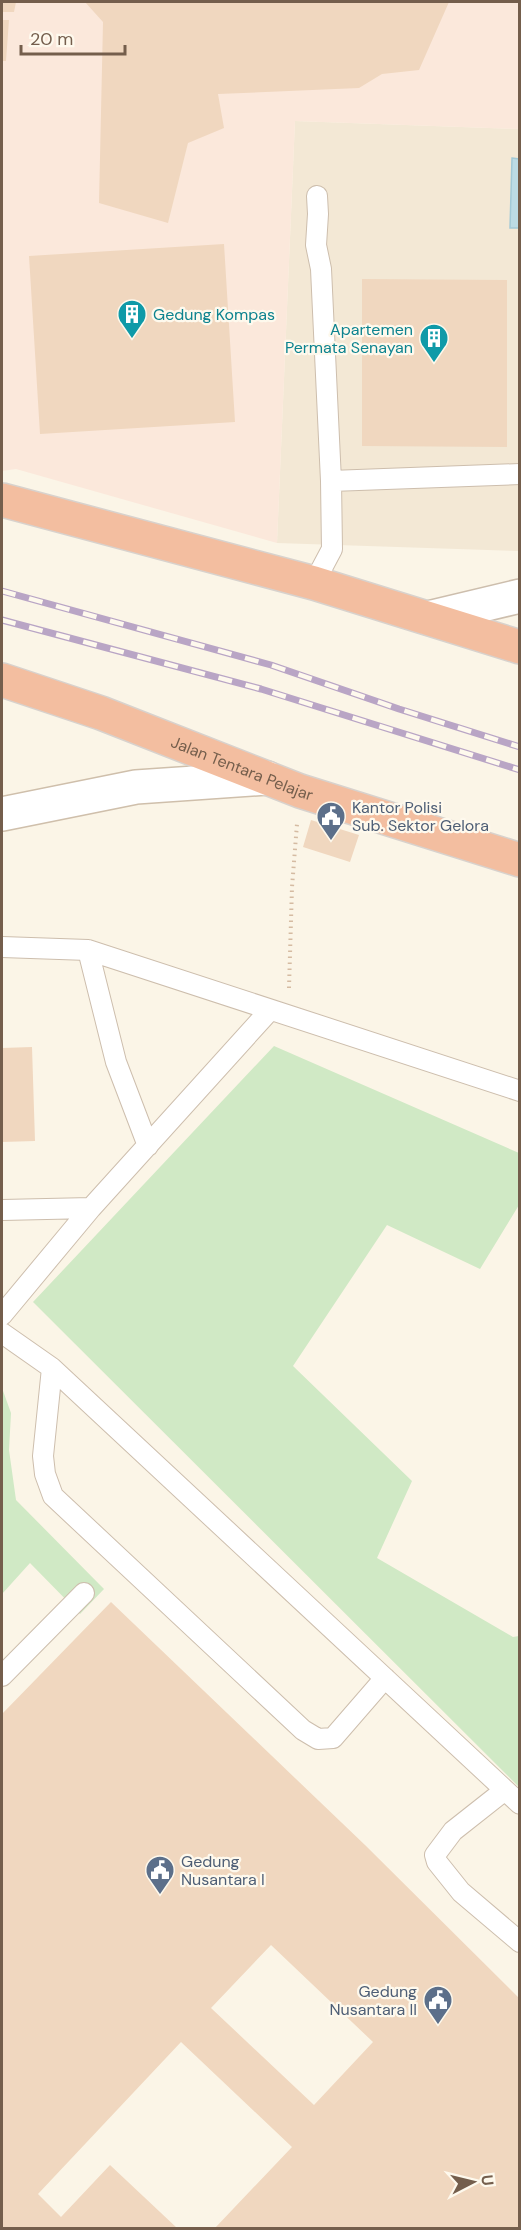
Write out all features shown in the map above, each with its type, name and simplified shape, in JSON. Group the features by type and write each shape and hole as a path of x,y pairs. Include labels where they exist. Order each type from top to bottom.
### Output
{"highway":[{"path":"2,500 314,583 519,647"},
{"name":"Jalan Tentara Pelajar","path":"2,680 101,713 300,791 519,860"}],"main road":[{"path":"428,618 519,596"},
{"path":"2,814 136,787 267,778"}],"lane":[{"path":"314,583 332,549 332,481 321,269 316,245 317,196"},
{"path":"332,481 519,474"},
{"path":"2,947 88,950 519,1091"},
{"path":"88,950 116,1062 148,1146"},
{"path":"2,1315 91,1208 148,1146 279,1013"},
{"path":"2,1210 91,1208"},
{"path":"2,1333 52,1368 512,1797 453,1831 435,1855 437,1862 461,1892 519,1942"},
{"path":"52,1368 43,1456 45,1474 53,1496 303,1730 318,1739 333,1738 385,1678"},
{"path":"2,1676 84,1593"}],"path":[{"path":"279,1013 300,791"}],"shaded area":[{"path":"2,2 519,2 519,129 295,121 277,543 16,469 2,471"},
{"name":"Apartemen Permata Senayan","path":"295,121 519,129 519,551 277,543"}],"green space":[{"path":"274,1046 519,1153 519,1205 480,1269 387,1225 293,1366 412,1481 377,1558 513,1637 519,1636 519,1787 33,1302"},
{"path":"2,1388 11,1413 9,1450 16,1500 104,1589 80,1614 30,1563 2,1594"}],"water":[{"path":"512,158 519,159 519,228 510,228"}],"building":[{"path":"2,2 16,2 14,12 2,12"},
{"path":"85,2 449,2 419,70 382,74 359,88 218,94 224,128 188,143 168,223 99,203 103,22"},
{"path":"2,20 9,20 6,61 2,61"},
{"name":"Gedung Kompas","path":"224,244 235,422 40,434 29,256"},
{"name":"Apartemen Permata Senayan","path":"362,279 507,280 507,447 362,446"},
{"name":"Kantor Polisi Sub. Sektor Gelora","path":"311,820 359,835 350,862 303,847"},
{"path":"32,1047 35,1141 2,1142 2,1048"},
{"name":"Gedung Nusantara I","path":"111,1602 365,1845 520,1999 520,2228 215,2228 292,2147 181,2042 38,2194 61,2217 110,2165 177,2228 2,2228 2,1714","holes":["271,1945 373,2042 314,2105 211,2008"]}],"railway":[{"path":"2,591 271,665 520,747"},
{"path":"2,620 261,689 520,770"}],"place":[{"name":"Gedung Kompas","path":"132,340"},
{"name":"Apartemen Permata Senayan","path":"434,364"},
{"name":"Kantor Polisi Sub. Sektor Gelora","path":"331,842"},
{"name":"Gedung Nusantara I","path":"160,1896"},
{"name":"Gedung Nusantara II","path":"438,2026"}]}
